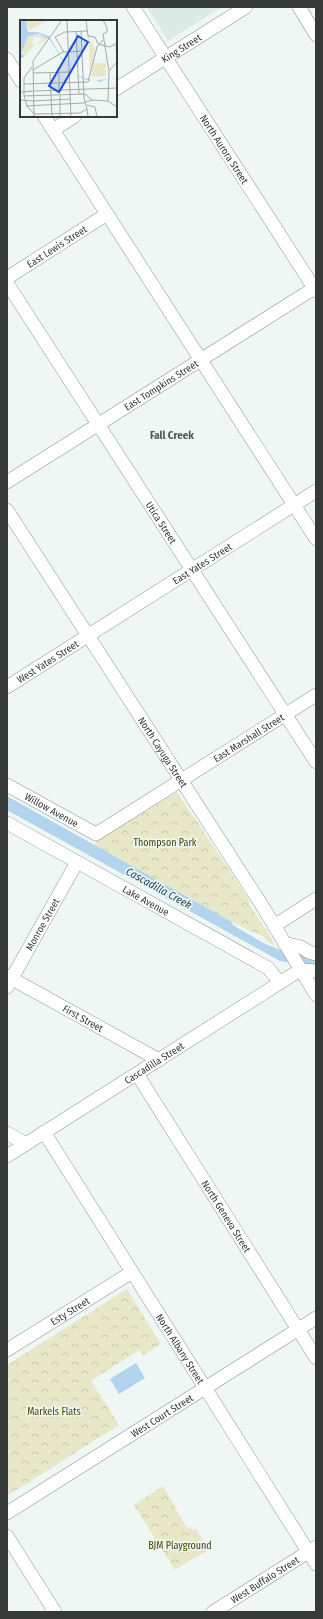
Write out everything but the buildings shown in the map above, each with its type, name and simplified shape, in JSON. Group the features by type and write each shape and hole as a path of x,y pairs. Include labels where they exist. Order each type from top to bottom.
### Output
{"street":[{"name":"North Aurora Street","path":"133,7 316,289"},
{"name":"King Street","path":"117,88 246,7"},
{"path":"299,7 316,34"},
{"path":"45,117 316,539"},
{"path":"53,130 73,117"},
{"name":"East Lewis Street","path":"7,278 107,214"},
{"name":"Utica Street","path":"7,283 316,762"},
{"name":"East Tompkins Street","path":"7,482 316,289"},
{"name":"East Yates Street","path":"88,635 316,491"},
{"name":"North Cayuga Street","path":"7,510 274,926 316,995"},
{"name":"West Yates Street","path":"7,686 88,635"},
{"name":"East Marshall Street","path":"96,834 316,695"},
{"name":"Willow Avenue","path":"7,785 96,834"},
{"name":"Lake Avenue","path":"7,823 268,968 280,983"},
{"name":"Monroe Street","path":"9,980 77,862"},
{"path":"274,926 316,899"},
{"path":"284,943 316,954"},
{"path":"300,970 316,971"},
{"name":"Cascadilla Street","path":"7,1156 300,970"},
{"name":"First Street","path":"9,980 159,1060"},
{"name":"North Geneva Street","path":"137,1074 316,1358"},
{"name":"North Albany Street","path":"44,1132 205,1388 312,1549 316,1564"},
{"path":"7,1133 26,1144"},
{"name":"Esty Street","path":"7,1350 132,1272"},
{"name":"West Court Street","path":"7,1513 316,1318"},
{"path":"7,1536 55,1612"},
{"name":"West Buffalo Street","path":"213,1612 312,1549"}],"shaded area":[{"path":"147,7 222,7 168,41"}],"green space":[{"name":"Thompson Park","path":"177,792 248,898 249,904 272,939 275,948 264,937 232,922 94,845 96,841"},
{"name":"Markels Flats","path":"127,1289 161,1344 143,1355 139,1350 91,1381 119,1425 7,1496 7,1365"},
{"name":"BJM Playground","path":"163,1486 187,1528 191,1527 192,1530 196,1529 209,1549 175,1570 134,1505"}],"water":[{"name":"Cascadilla Creek","path":"7,796 232,922 233,925 263,943 280,950 316,958 316,967 280,961 7,810"},
{"path":"136,1363 145,1378 119,1394 110,1379"}],"district":[{"name":"Fall Creek","path":"172,435"}]}
